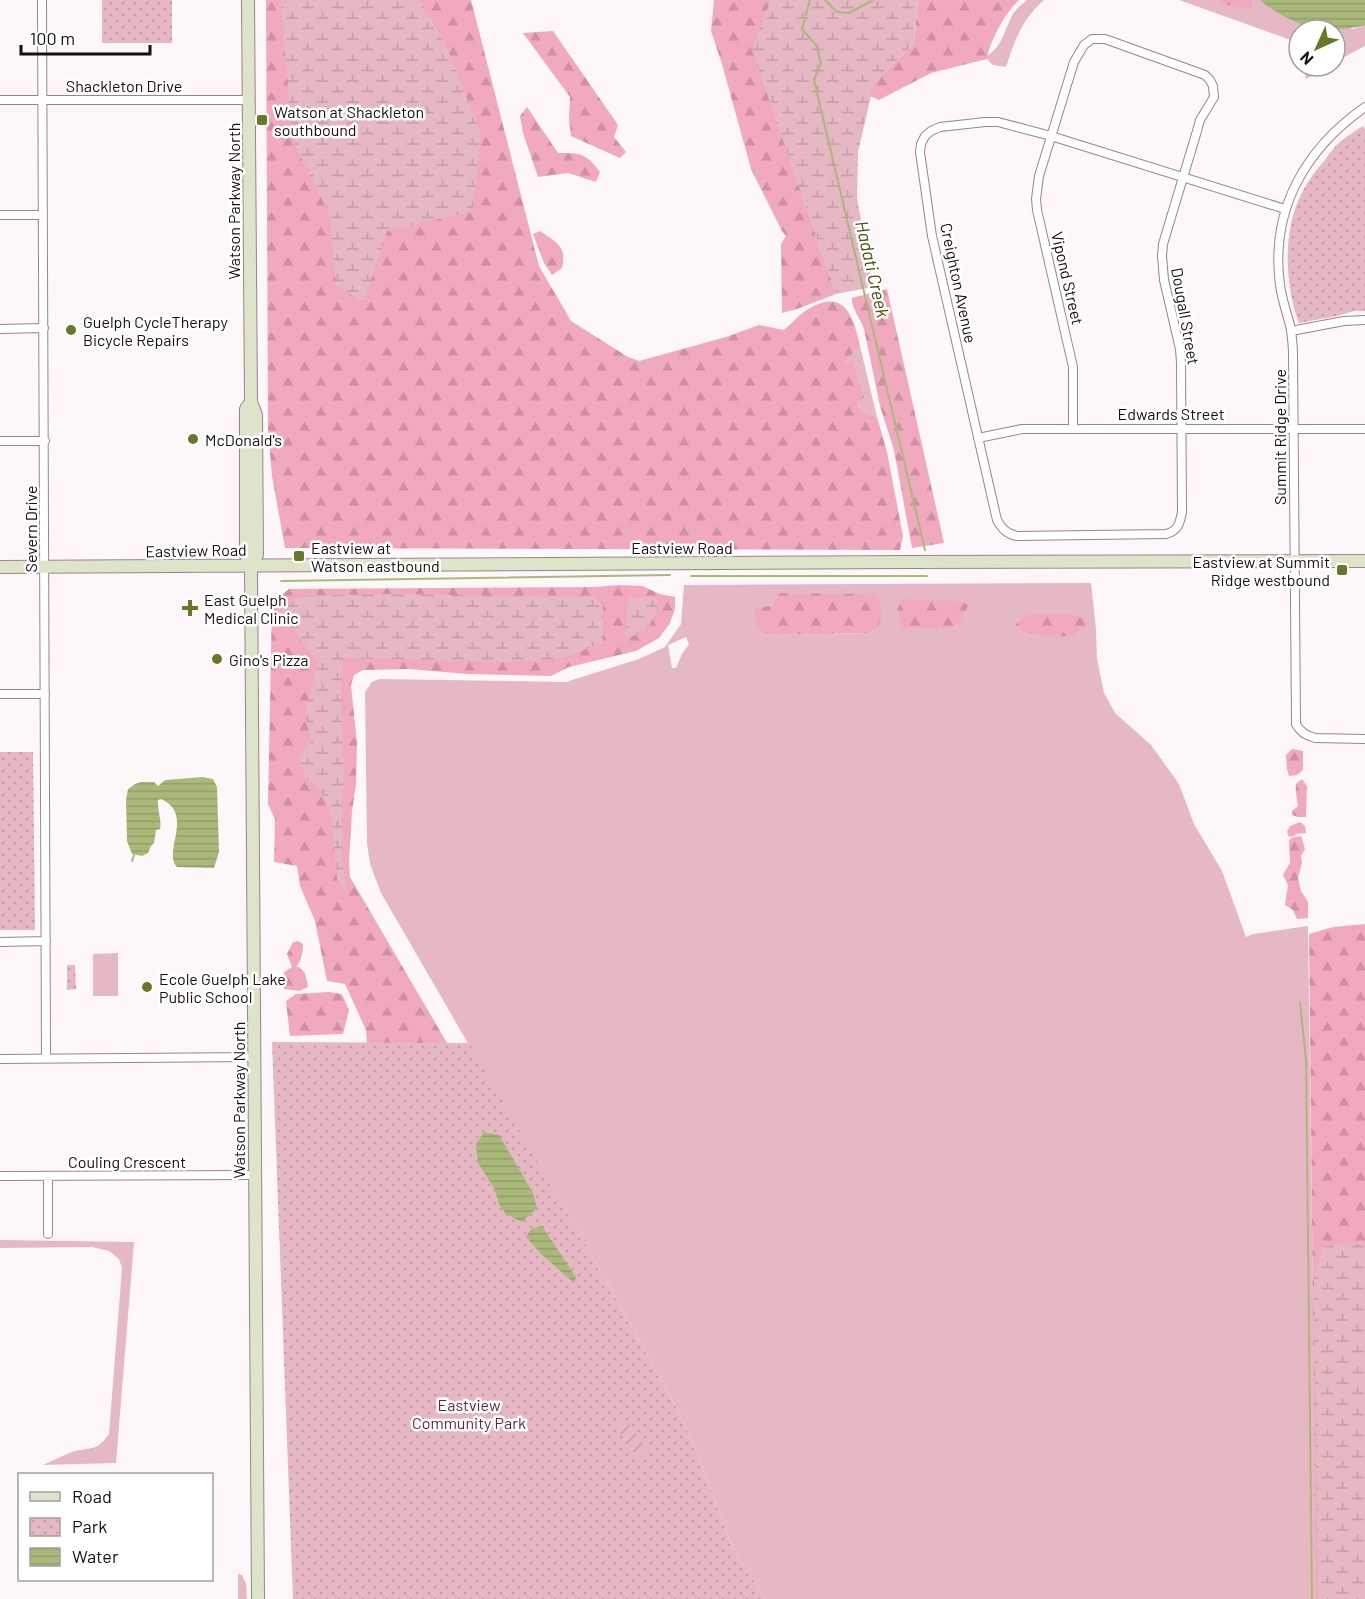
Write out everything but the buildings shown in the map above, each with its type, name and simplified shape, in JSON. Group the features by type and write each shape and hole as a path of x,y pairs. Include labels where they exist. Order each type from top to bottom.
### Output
{"main road":[{"name":"Watson Parkway North","path":"248,0 251,402 256,415 256,555 251,565 258,1599"},
{"name":"Eastview Road","path":"0,567 1365,561"}],"street":[{"name":"Severn Drive","path":"42,0 46,1058"},
{"name":"Vipond Street","path":"1073,429 1073,367 1036,199 1039,176 1078,53 1092,39 1104,39 1204,75 1210,80 1214,97 1200,120 1183,177"},
{"name":"Shackleton Drive","path":"0,100 249,100"},
{"name":"Summit Ridge Drive","path":"1365,107 1339,127 1301,172 1285,209 1279,246 1280,286 1291,331 1293,354 1296,724 1298,729 1315,738 1365,739"},
{"name":"Creighton Avenue","path":"1181,428 1182,512 1181,522 1172,533 1017,536 1007,533 1000,527 996,520 932,236 920,152 921,144 925,136 940,127 985,122 1011,124 1285,209"},
{"name":"Dougall Street","path":"1181,428 1180,349 1164,280 1162,256 1163,244 1183,177"},
{"path":"0,215 43,214"},
{"path":"1291,331 1344,321 1365,320"},
{"path":"0,329 44,328"},
{"name":"Edwards Street","path":"978,438 1022,429 1365,429"},
{"path":"0,441 45,441"},
{"path":"0,694 45,694"},
{"path":"0,942 46,941"},
{"path":"0,1059 254,1057"},
{"name":"Couling Crescent","path":"0,1176 255,1175"},
{"path":"48,1176 48,1234"}],"green space":[{"path":"102,0 172,0 172,43 102,43"},
{"path":"266,0 471,0 539,266 571,321 628,357 639,361 726,337 759,325 784,330 802,313 818,304 837,303 844,307 854,323 860,346 842,364 853,363 864,397 858,403 859,409 877,417 887,452 903,536 900,550 285,548 272,476 268,429"},
{"path":"281,0 419,0 445,43 481,133 473,211 387,231 364,302 336,286 330,215 292,139"},
{"path":"714,0 771,0 753,51 836,294 782,313 781,244 786,236 751,169 711,31"},
{"path":"771,0 918,0 914,43 874,83 858,152 857,198 873,287 836,294 752,50"},
{"path":"918,0 1019,0 999,27 987,59 931,73 879,100 870,96 874,83 914,43"},
{"path":"1027,0 1044,0 1025,22 1006,67 993,65 987,56 1000,43 1013,14"},
{"path":"1179,0 1215,0 1231,5 1254,6 1252,0 1260,0 1263,3 1315,18 1287,18 1287,39"},
{"path":"1215,0 1252,0 1254,6 1240,8"},
{"path":"1365,25 1365,46 1347,56 1347,27 1353,29"},
{"path":"553,31 618,125 614,137 626,152 620,158 571,136 570,97 523,33"},
{"path":"527,107 558,153 582,155 595,166 600,172 596,182 568,173 538,177 523,133 520,116"},
{"path":"1363,126 1365,130 1365,311 1354,311 1299,323 1291,293 1288,261 1290,228 1294,213 1314,173 1338,144"},
{"path":"540,231 562,250 562,268 552,275 544,263 533,234"},
{"path":"887,289 944,543 912,548 894,450 880,406 864,329 852,302 852,298"},
{"path":"860,346 877,417 859,409 841,364"},
{"path":"1091,583 1097,659 1104,693 1115,713 1151,745 1179,784 1194,824 1222,871 1246,937 1308,926 1317,1599 765,1599 733,1549 681,1416 608,1285 381,893 370,864 367,843 365,692 372,682 379,679 566,682 639,659 665,647 681,624 684,585","holes":["773,605 868,633 780,635 764,633 754,610","686,637 689,644 676,668 672,668 668,645"]},
{"path":"642,586 660,594 675,597 675,609 670,623 659,638 636,651 569,667 551,676 468,674 409,669 363,670 354,675 351,685 357,743 350,877 447,1043 367,1045 366,1030 345,984 327,981 315,921 300,886 297,866 274,862 275,819 268,804 272,603 289,589"},
{"path":"780,593 865,594 878,597 882,615 878,626 868,633 780,635 764,633 757,627 754,609 773,605"},
{"path":"389,594 596,597 603,605 603,642 564,658 513,662 343,658 342,861 348,894 337,879 331,812 320,790 306,779 299,758 311,741 305,714 318,663 280,611 301,596"},
{"path":"647,597 658,600 652,620 644,631 625,636 628,598"},
{"path":"902,599 951,600 969,604 959,623 952,628 903,628 897,610"},
{"path":"1030,614 1067,614 1085,618 1086,626 1075,636 1036,635 1015,625"},
{"path":"1292,749 1303,751 1303,770 1297,775 1289,776 1286,755"},
{"path":"0,752 33,752 35,930 0,930"},
{"path":"1302,779 1307,786 1306,817 1298,817 1292,815 1292,811 1298,806 1296,784"},
{"path":"1300,822 1305,826 1306,833 1289,837 1287,832 1290,826"},
{"path":"1301,836 1305,849 1301,856 1302,863 1298,878 1301,891 1308,902 1308,918 1297,919 1293,910 1285,905 1288,885 1283,875 1290,863 1289,841 1291,838"},
{"path":"1365,924 1365,1599 1316,1599 1309,934 1333,927"},
{"path":"298,941 303,944 303,947 296,967 305,973 308,987 300,991 284,989 284,972 292,967 287,954 293,942"},
{"path":"118,953 118,996 93,996 93,954"},
{"path":"67,965 75,965 76,989 67,990"},
{"path":"329,992 342,994 349,1010 343,1034 290,1036 286,1001 296,994"},
{"name":"Eastview Community Park","path":"272,1042 469,1043 681,1416 733,1549 765,1599 293,1599"},
{"path":"0,1240 134,1242 116,1463 43,1465 71,1452 98,1446 109,1434 122,1268 119,1259 109,1251 92,1247 0,1248"},
{"path":"1345,1243 1365,1245 1365,1599 1318,1599 1314,1278 1323,1247"},
{"path":"626,1420 648,1451 638,1458 616,1427"},
{"path":"238,1574 242,1575 246,1584 247,1599 238,1599"}],"water":[{"path":"1260,0 1365,0 1365,25 1347,28 1347,18 1288,18"},
{"path":"203,777 213,779 217,787 219,852 214,868 177,867 173,860 176,814 171,806 161,799 158,800 160,829 156,830 154,843 148,853 142,856 132,854 127,841 128,789 141,782 154,782 158,786 165,780"},
{"path":"484,1132 499,1135 533,1193 537,1208 522,1222 506,1214 499,1204 495,1190 478,1163 476,1144"},
{"path":"542,1226 576,1277 574,1283 541,1254 526,1237 531,1229"}],"waterway":[{"name":"Hadati Creek","path":"810,0 802,29 816,45 821,63 814,80 925,550"},
{"name":"Hadati Creek","path":"825,0 837,12 849,13 873,0"},
{"path":"281,581 670,575"},
{"path":"691,576 927,576"},
{"path":"132,861 134,855"},
{"path":"1300,1003 1306,1060 1312,1599"}],"place":[{"name":"Watson at Shackleton southbound","path":"262,120"},
{"name":"Guelph CycleTherapy Bicycle Repairs","path":"71,330"},
{"name":"McDonald's","path":"193,439"},
{"name":"Eastview at Watson eastbound","path":"299,556"},
{"name":"Eastview at Summit Ridge westbound","path":"1342,570"},
{"name":"East Guelph Medical Clinic","path":"190,608"},
{"name":"Gino's Pizza","path":"217,659"},
{"name":"Ecole Guelph Lake Public School","path":"147,987"}]}
